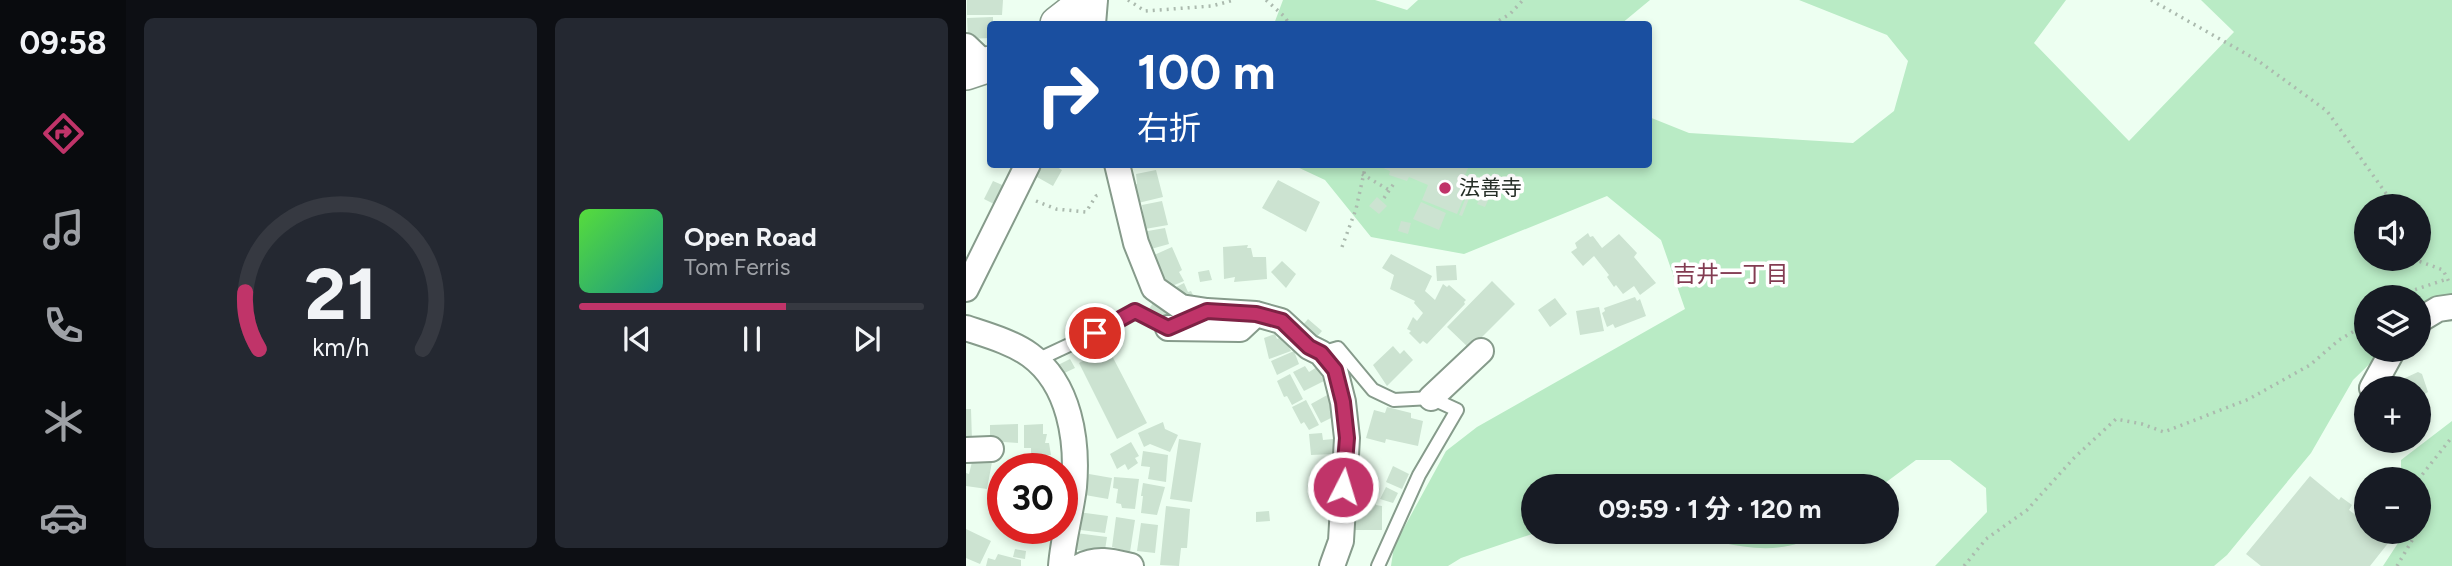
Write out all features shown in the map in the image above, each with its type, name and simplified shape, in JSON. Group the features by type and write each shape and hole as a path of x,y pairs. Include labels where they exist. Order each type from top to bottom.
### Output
{"street":[{"path":"1062,21 1092,0"},
{"path":"1092,0 1093,21"},
{"path":"966,289 1026,168"},
{"path":"1119,175 1136,243 1154,288 1181,307 1256,314 1282,321 1309,347 1321,353 1335,370 1343,402 1347,438 1341,541 1332,566"},
{"path":"2431,313 2452,307"},
{"path":"1168,328 1240,329 1256,314"},
{"path":"966,328 1028,353 1047,371 1063,398 1072,425 1074,486 1061,566"},
{"path":"1432,398 1481,351"},
{"path":"966,450 991,449"},
{"path":"1082,566 1090,561 1110,561 1131,566"}],"lane":[{"path":"1037,360 1114,324 1135,311 1168,328 1207,311"},
{"path":"1321,353 1338,348 1373,390 1394,400 1432,398 1457,410 1419,475 1378,566"}],"path":[{"path":"1128,0 1145,12 1212,6 1234,0"},
{"path":"1266,0 1287,21"},
{"path":"1498,21 1510,14 1523,0"},
{"path":"2151,0 2257,60 2327,111 2386,194"},
{"path":"1342,247 1356,209 1364,168"},
{"path":"1362,174 1390,190"},
{"path":"1014,193 1056,209 1086,212 1096,196 1119,175"},
{"path":"1384,198 1395,181"},
{"path":"2431,266 2443,270 2452,288"},
{"path":"2429,285 2448,279"},
{"path":"1964,566 1986,540 2027,510 2074,458 2116,419 2164,432 2249,400 2310,365 2339,340 2354,331"},
{"path":"2429,467 2452,438"},
{"path":"2397,566 2410,544"}],"green space":[{"path":"1283,0 1375,0 1407,10 1418,0 1650,0 1625,21 1275,21"},
{"path":"1799,0 2066,0 2034,43 2129,141 2234,32 2201,0 2452,0 2452,295 2435,300 2431,304 2431,285 2354,285 2354,362 2372,362 2354,376 2311,453 2227,555 2214,566 1935,566 1987,512 1986,488 1950,460 1916,460 1897,474 1521,474 1521,538 1461,558 1448,566 1391,566 1394,546 1446,451 1477,427 1685,309 1661,240 1607,196 1464,254 1371,237 1325,180 1299,168 1652,168 1652,118 1689,133 1853,143 1894,111 1908,61 1887,35"},
{"path":"2452,421 2452,566 2383,566 2397,544 2431,544 2431,467 2401,467 2401,460 2410,453 2431,453 2431,437"},
{"path":"1728,544 1794,544 1769,548"}],"building":[{"path":"967,0 1003,0 1002,15 967,15"},
{"path":"993,17 993,21 987,21 987,38 968,39 967,18"},
{"path":"1041,168 1062,170 1053,186 1037,177"},
{"name":"法善寺","path":"1383,168 1468,168 1460,187 1467,190 1457,214 1422,200 1428,185 1409,177 1407,181 1389,175 1390,171"},
{"path":"1156,170 1163,197 1134,204 1131,186 1137,184 1136,174"},
{"path":"1278,180 1320,202 1306,232 1262,208"},
{"path":"993,181 1007,187 998,206 984,199"},
{"path":"1469,189 1472,191 1462,216 1459,215"},
{"path":"1484,190 1491,194 1485,207 1477,204"},
{"path":"1377,197 1387,206 1379,214 1369,206"},
{"path":"1162,201 1168,225 1145,229 1142,205"},
{"path":"1421,202 1446,213 1439,230 1413,219"},
{"path":"1401,221 1411,223 1408,234 1398,231"},
{"path":"1165,228 1169,244 1151,249 1142,232"},
{"path":"1588,233 1602,248 1619,234 1637,253 1634,257 1656,283 1640,295 1634,286 1623,294 1616,285 1614,287 1607,277 1609,275 1594,256 1583,266 1571,252 1577,248 1575,243"},
{"path":"1248,245 1253,257 1266,257 1267,279 1234,282 1235,277 1224,279 1223,247"},
{"path":"1172,247 1184,281 1165,289 1152,256"},
{"path":"1391,254 1432,276 1425,291 1435,300 1443,284 1447,287 1449,285 1466,300 1427,344 1423,341 1420,344 1407,329 1413,317 1417,321 1423,313 1415,301 1390,289 1394,275 1382,268"},
{"path":"1282,261 1296,274 1286,288 1271,272"},
{"path":"1456,265 1457,280 1437,281 1436,266"},
{"path":"1209,270 1212,280 1200,282 1198,272"},
{"path":"1492,281 1515,304 1470,349 1447,327"},
{"path":"1184,283 1188,292 1191,291 1198,305 1172,289"},
{"path":"1635,297 1637,301 1640,299 1646,316 1615,328 1613,324 1607,327 1602,313 1604,308"},
{"path":"1555,298 1567,314 1550,327 1538,310"},
{"path":"1155,300 1175,313 1169,322 1149,309"},
{"path":"1599,307 1604,331 1580,335 1576,311"},
{"path":"1308,319 1322,331 1316,338 1302,326"},
{"path":"1275,334 1277,339 1281,337 1283,342 1286,342 1291,351 1269,359 1264,338"},
{"path":"1393,346 1400,354 1404,350 1413,360 1387,386 1373,365"},
{"path":"1108,348 1147,423 1117,439 1079,363"},
{"path":"1294,351 1299,364 1277,375 1271,361"},
{"path":"1070,359 1075,368 1058,376 1054,367"},
{"path":"1305,366 1309,372 1317,367 1324,381 1304,391 1293,372"},
{"path":"1290,374 1303,399 1292,405 1287,396 1284,397 1277,381"},
{"path":"1329,394 1334,404 1331,406 1337,415 1321,423 1311,404"},
{"path":"1306,400 1319,425 1309,430 1304,422 1301,424 1292,407"},
{"path":"1387,407 1411,413 1411,418 1423,421 1418,446 1366,438 1374,410 1385,413"},
{"path":"966,409 971,409 972,441 966,441"},
{"path":"1163,422 1165,429 1178,435 1170,452 1150,444 1144,447 1138,433"},
{"path":"1018,424 1018,443 990,441 990,425"},
{"path":"1043,424 1043,434 1047,434 1045,443 1049,443 1051,453 1031,453 1031,448 1024,448 1024,425"},
{"path":"1322,433 1323,440 1333,439 1333,454 1311,455 1309,434"},
{"path":"1179,439 1201,443 1192,502 1170,499"},
{"path":"1131,442 1139,456 1135,458 1138,463 1128,470 1125,464 1117,469 1110,454"},
{"path":"1143,451 1168,455 1166,482 1148,479 1150,467 1141,466"},
{"path":"973,458 987,461 987,489 966,486 966,473 969,474"},
{"path":"1393,466 1409,474 1402,489 1386,482"},
{"path":"1089,474 1112,478 1108,499 1085,495"},
{"path":"2310,476 2339,500 2341,497 2352,505 2349,510 2354,514 2354,544 2387,544 2370,566 2261,566 2246,554"},
{"path":"1114,477 1139,479 1135,509 1122,508 1121,504 1116,503 1118,489 1113,488"},
{"path":"1143,483 1165,487 1157,515 1141,513"},
{"path":"1386,487 1398,493 1393,503 1380,499"},
{"path":"1351,491 1375,491 1376,505 1382,506 1382,530 1354,530 1354,513 1359,513 1359,504 1351,504"},
{"path":"1166,506 1190,509 1187,548 1181,548 1179,566 1160,565"},
{"path":"1269,511 1270,521 1256,522 1256,512"},
{"path":"1078,512 1108,516 1105,533 1078,530"},
{"path":"1116,517 1135,520 1130,552 1112,547"},
{"path":"1141,523 1158,525 1155,553 1137,551"},
{"path":"966,529 987,539 987,544 990,544 980,564 966,558"},
{"path":"1078,533 1107,537 1105,550 1096,552 1069,549 1071,544 1078,544"},
{"path":"1015,549 1026,551 1025,559 1013,557"},
{"path":"998,554 1021,560 1021,566 986,566 988,558 995,560"}],"place":[{"name":"法善寺","path":"1445,188"}],"district":[{"name":"吉井一丁目","path":"1731,274"}],"route":[{"path":"1095,333 1135,311 1168,328 1207,311 1256,314 1282,321 1309,347 1321,353 1335,370 1343,402 1347,438 1343,487"}]}
